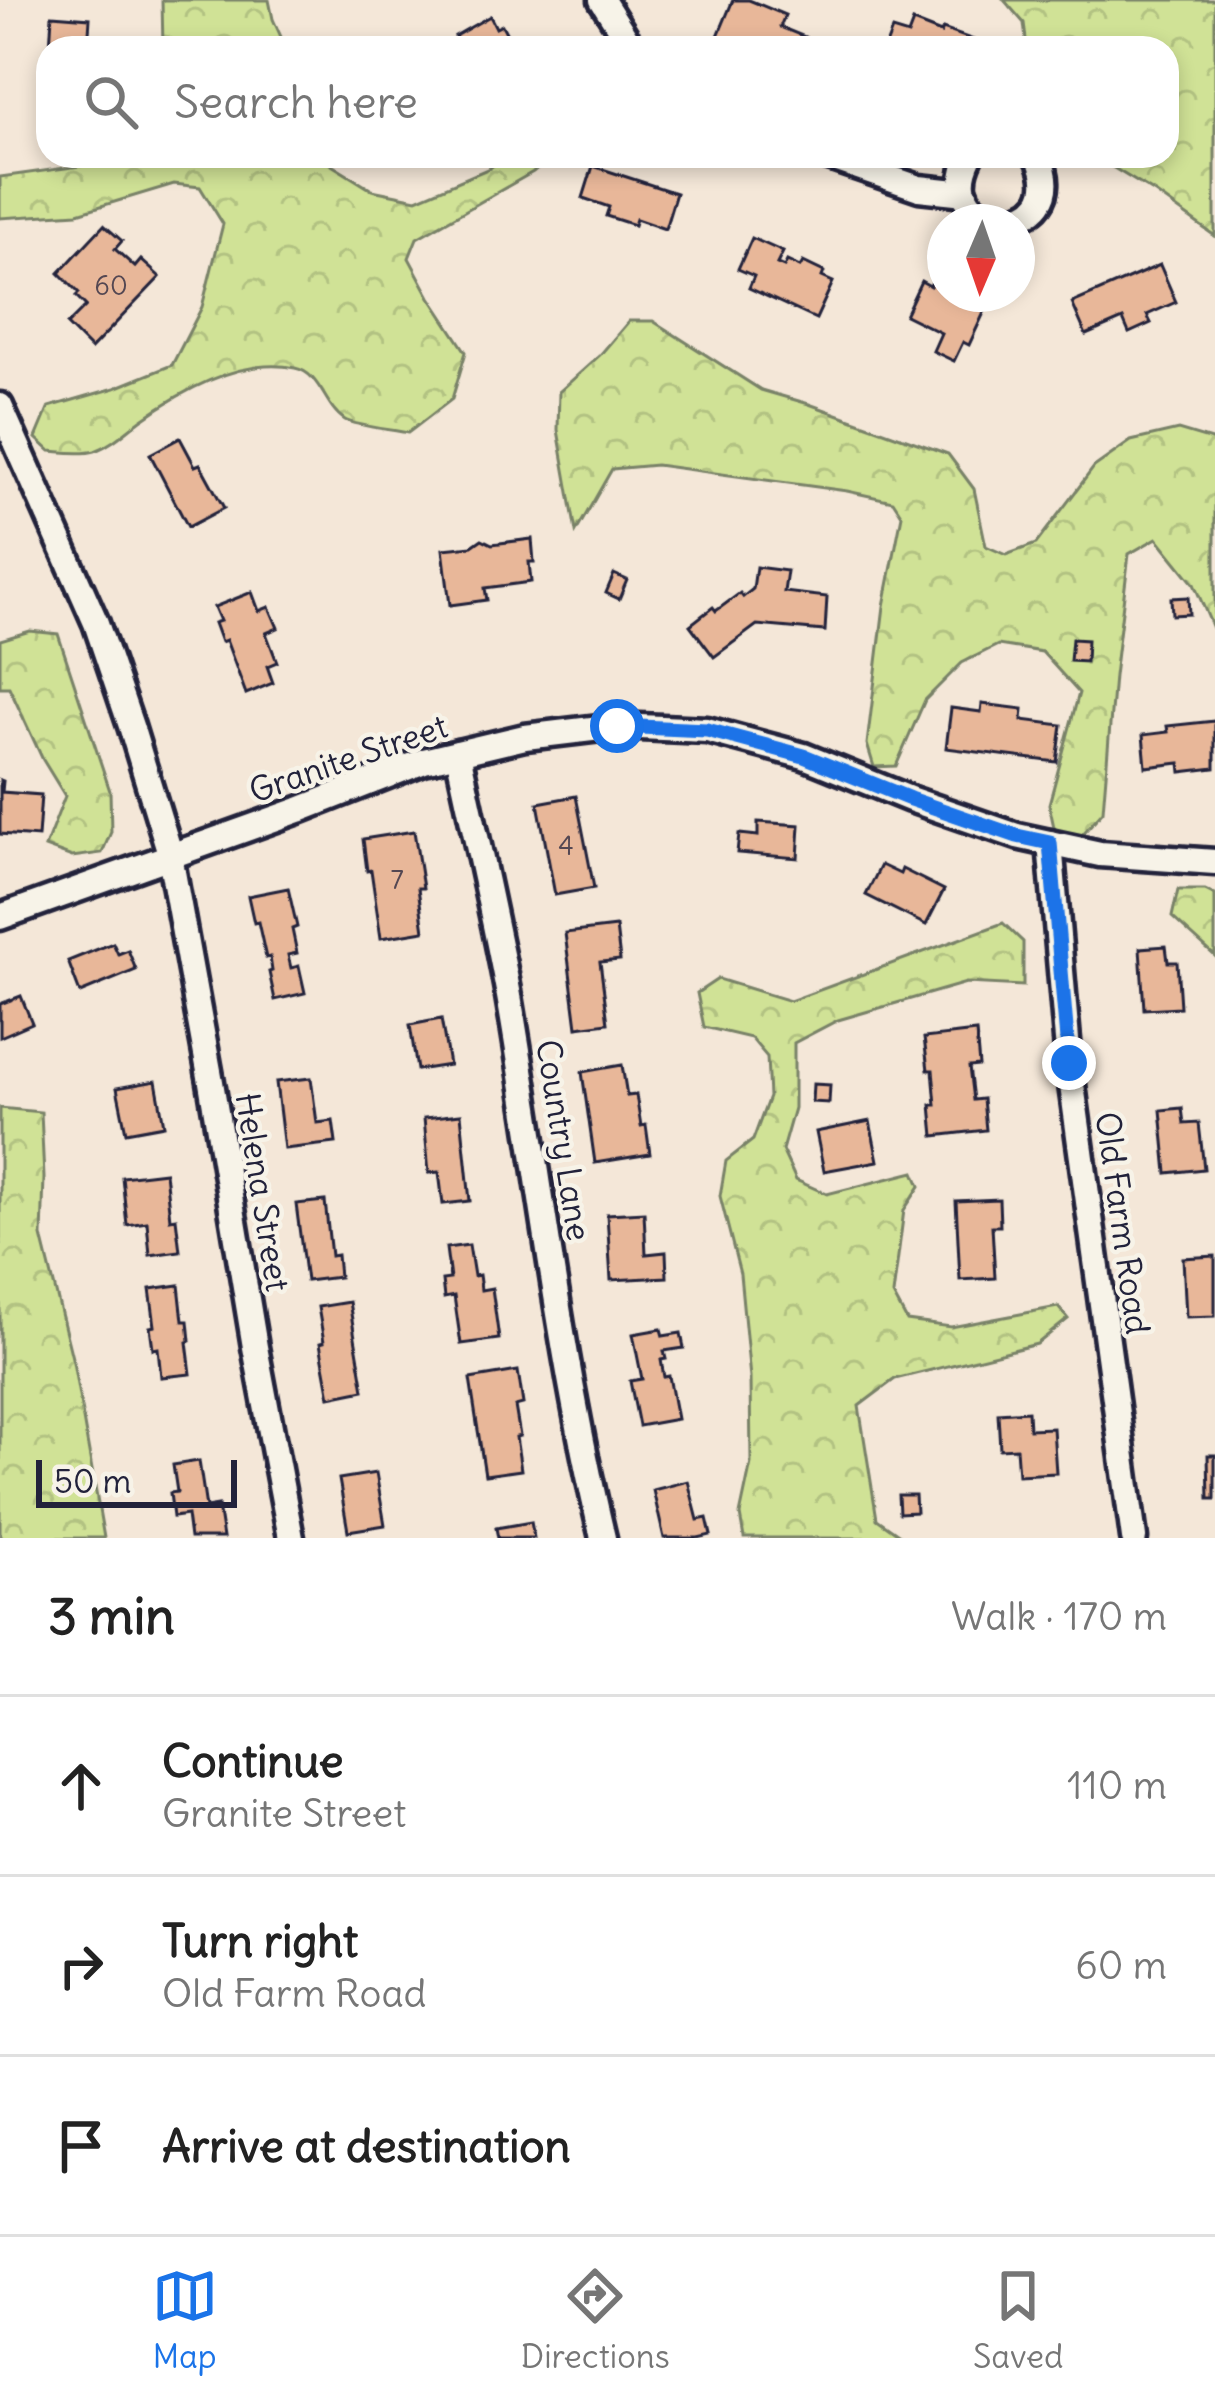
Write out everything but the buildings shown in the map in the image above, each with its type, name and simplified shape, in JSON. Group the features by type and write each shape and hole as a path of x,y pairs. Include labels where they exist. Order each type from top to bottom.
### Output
{"street":[{"path":"602,0 624,36"},
{"path":"861,168 934,192 965,193"},
{"path":"966,168 965,193 981,213 1005,221 1032,211 1041,199 1043,168"},
{"name":"Helena Street","path":"0,406 96,623 170,857 291,1538"},
{"name":"Granite Street","path":"0,917 424,761 525,736 617,726 707,730 804,756 1017,836 1100,854 1215,862"},
{"name":"Country Lane","path":"458,753 508,994 544,1232 603,1538"},
{"name":"Old Farm Road","path":"1050,843 1069,1063 1134,1538"}],"green space":[{"path":"162,0 269,0 281,36 163,36"},
{"path":"1004,0 1215,0 1215,236 1114,168 1179,168 1179,36 1026,36 1024,23"},
{"path":"65,168 336,168 372,190 417,199 490,168 538,168 417,238 409,258 466,352 452,399 408,433 345,420 304,371 254,367 194,387 114,441 79,453 50,451 36,438 49,407 172,365 202,307 223,224 200,187 174,184 78,213 0,218 0,177"},
{"path":"629,321 653,321 761,390 948,454 974,489 986,546 1006,555 1036,544 1094,467 1131,441 1178,430 1215,441 1215,633 1194,584 1157,538 1129,554 1103,811 1081,836 1055,832 1049,804 1079,693 1042,652 998,645 962,663 925,700 896,766 874,767 867,744 884,606 902,515 893,501 656,465 612,469 576,532 558,430 559,392"},
{"path":"30,631 58,634 110,791 111,832 102,853 72,857 45,847 65,796 9,687 0,687 0,640"},
{"path":"1178,890 1205,890 1215,895 1215,956 1172,917"},
{"path":"1003,923 1023,942 1023,986 966,983 838,1020 794,1043 794,1108 782,1150 796,1180 827,1194 914,1172 920,1186 904,1210 893,1295 907,1321 951,1327 1058,1307 1068,1319 1037,1344 895,1379 859,1406 877,1519 904,1538 744,1538 740,1515 751,1463 750,1378 740,1274 720,1196 726,1161 753,1140 769,1097 767,1057 751,1038 704,1027 697,993 718,979 790,1001"},
{"path":"0,1108 41,1112 42,1236 73,1362 104,1538 0,1538"}],"route":[{"path":"617,726 707,730 804,756 910,799 1050,843 1069,1063"}]}
